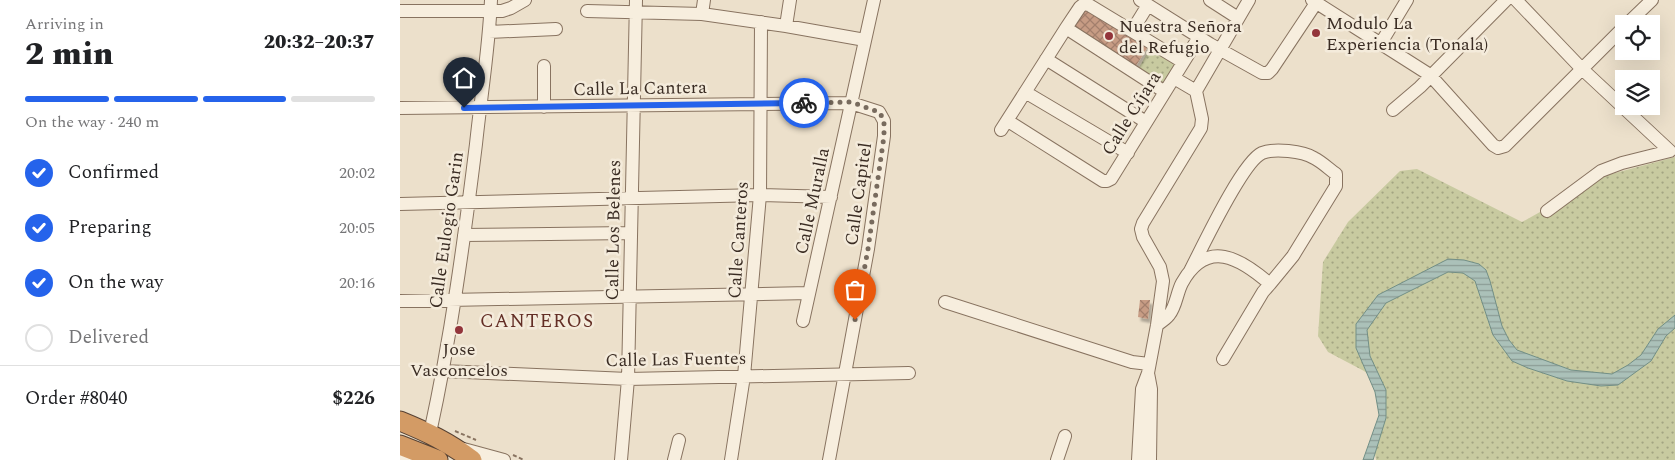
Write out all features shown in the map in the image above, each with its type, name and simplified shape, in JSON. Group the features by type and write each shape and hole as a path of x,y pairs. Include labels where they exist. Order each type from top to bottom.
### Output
{"highway":[{"path":"400,421 432,427 472,460"},
{"path":"400,446 438,460"}],"street":[{"path":"400,11 491,5 502,11 526,0"},
{"path":"702,14 704,0"},
{"path":"786,26 790,0"},
{"name":"Calle Muralla","path":"803,321 874,0"},
{"path":"1210,0 1238,18"},
{"path":"1138,460 1142,389 1157,325 1162,291 1160,267 1141,230 1143,222 1202,128 1196,91 1249,0"},
{"path":"1381,43 1407,0"},
{"path":"1393,110 1420,87 1506,0"},
{"path":"1516,0 1582,68 1670,151 1622,163 1601,171 1547,211"},
{"path":"1636,15 1652,0"},
{"path":"1132,31 1144,2 1199,37 1262,73 1272,69 1319,2 1430,75 1493,145 1498,148 1504,146 1615,36"},
{"path":"1128,153 1025,92 1080,7 1084,4 1089,5 1184,62"},
{"name":"Calle Eulogio Garin","path":"432,427 455,301 491,5"},
{"path":"587,11 635,6 762,22 865,40"},
{"name":"Calle Los Belenes","path":"621,460 628,379 635,6"},
{"name":"Calle Canteros","path":"731,460 744,376 760,195 762,22"},
{"path":"1066,28 1166,92"},
{"path":"488,32 556,30"},
{"name":"Calle Cíjara","path":"1025,92 1005,126 1103,181 1107,181 1128,153 1199,37"},
{"path":"1046,59 1146,122"},
{"path":"544,66 544,106"},
{"path":"1174,78 1196,91"},
{"name":"Calle La Cantera","path":"400,108 851,102 879,112"},
{"name":"Calle Capitel","path":"829,460 868,249 884,136 884,120 879,112"},
{"path":"1157,325 1169,315 1181,284 1226,200 1249,166 1261,154 1284,150 1314,157 1336,174 1336,186 1293,256 1263,292 1223,359"},
{"path":"400,204 760,195 830,197"},
{"path":"464,235 631,233"},
{"path":"1190,270 1211,256 1224,256 1243,264 1270,284"},
{"path":"400,301 810,293"},
{"path":"945,302 1132,362 1148,369"},
{"path":"1148,369 1151,389 1150,460"},
{"name":"Calle Las Fuentes","path":"443,371 628,379 909,373"},
{"path":"1057,460 1066,436"},
{"path":"674,460 679,440"},
{"path":"453,446 506,456"},
{"path":"400,457 407,460"}],"path":[{"path":"432,427 482,442"},
{"path":"506,456 524,460"}],"green space":[{"path":"1151,46 1181,63 1164,91 1137,71"},
{"path":"1675,157 1675,460 1376,460 1373,440 1381,407 1378,382 1364,371 1328,352 1318,336 1323,262 1348,222 1400,171 1417,169 1522,222 1604,176"}],"water":[{"path":"1448,259 1464,260 1479,264 1486,270 1502,326 1517,350 1571,370 1612,374 1641,355 1658,329 1675,315 1675,328 1666,336 1651,361 1618,385 1601,386 1567,381 1512,361 1493,335 1475,281 1463,273 1448,272 1386,303 1367,330 1370,356 1386,390 1386,418 1373,460 1363,460 1379,415 1375,392 1356,348 1356,324 1378,295"}],"building":[{"name":"Nuestra Señora del Refugio","path":"1084,6 1149,45 1134,69 1069,28"},
{"path":"1140,300 1150,300 1148,319 1138,317"}],"way so far":[{"path":"804,103 851,102 879,112 884,120 884,136 868,249 855,320"}],"place":[{"name":"Modulo La Experiencia (Tonala)","path":"1316,33"},
{"name":"Nuestra Señora del Refugio","path":"1109,36"},
{"name":"Jose Vasconcelos","path":"459,330"}],"district":[{"name":"CANTEROS","path":"537,320"}],"route":[{"path":"464,108 804,103"}]}
